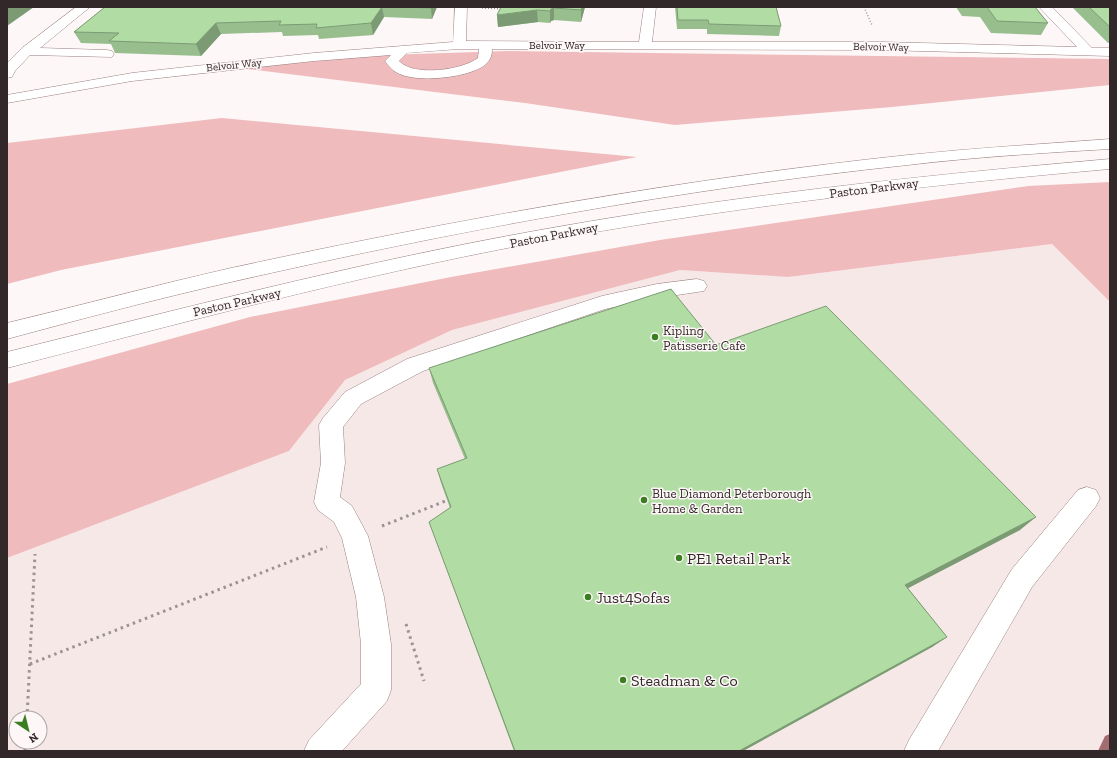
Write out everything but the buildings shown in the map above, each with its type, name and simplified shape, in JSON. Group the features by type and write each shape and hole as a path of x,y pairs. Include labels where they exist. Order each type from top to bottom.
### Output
{"main road":[{"path":"7,74 8,70 27,51 84,7"},
{"path":"459,45 461,7"},
{"path":"645,45 650,7"},
{"path":"1045,7 1088,51"},
{"name":"Belvoir Way","path":"7,99 132,77 314,57 402,51 459,45 881,46 1110,52"},
{"path":"402,51 392,61 402,70 416,74 458,72 477,66 483,60 485,55 485,45"},
{"path":"27,51 107,54"},
{"name":"Paston Parkway","path":"7,331 229,276 423,235 589,205 882,163 1110,144"},
{"name":"Paston Parkway","path":"7,360 239,301 430,258 600,226 753,203 892,185 1110,164"},
{"path":"320,751 376,690 376,644 370,597 354,536 343,514 327,502 333,463 331,425 354,398 415,365 602,304 657,290 697,286"},
{"path":"920,751 1022,578 1087,498"}],"path":[{"path":"478,7 507,9"},
{"path":"30,664 448,500"},
{"path":"27,710 35,554"}],"shaded area":[{"path":"508,51 1110,59 1110,85 892,107 675,125 525,103 240,68 384,55"},
{"path":"222,118 637,157 61,270 7,284 7,143"},
{"path":"1110,182 1110,302 1052,244 788,277 680,270 452,330 345,380 289,451 7,558 7,384 250,317 451,277 660,240 1028,186"},
{"path":"1052,244 1110,302 1109,751 7,751 7,558 289,451 345,380 452,330 680,270 788,277"}],"waterway":[{"path":"1105,751 1110,741"}],"place":[{"name":"Kipling Patisserie Cafe","path":"655,337"},
{"name":"Blue Diamond Peterborough Home & Garden","path":"644,500"},
{"name":"PE1 Retail Park","path":"679,558"},
{"name":"Just4Sofas","path":"588,597"},
{"name":"Steadman & Co","path":"623,680"}]}
